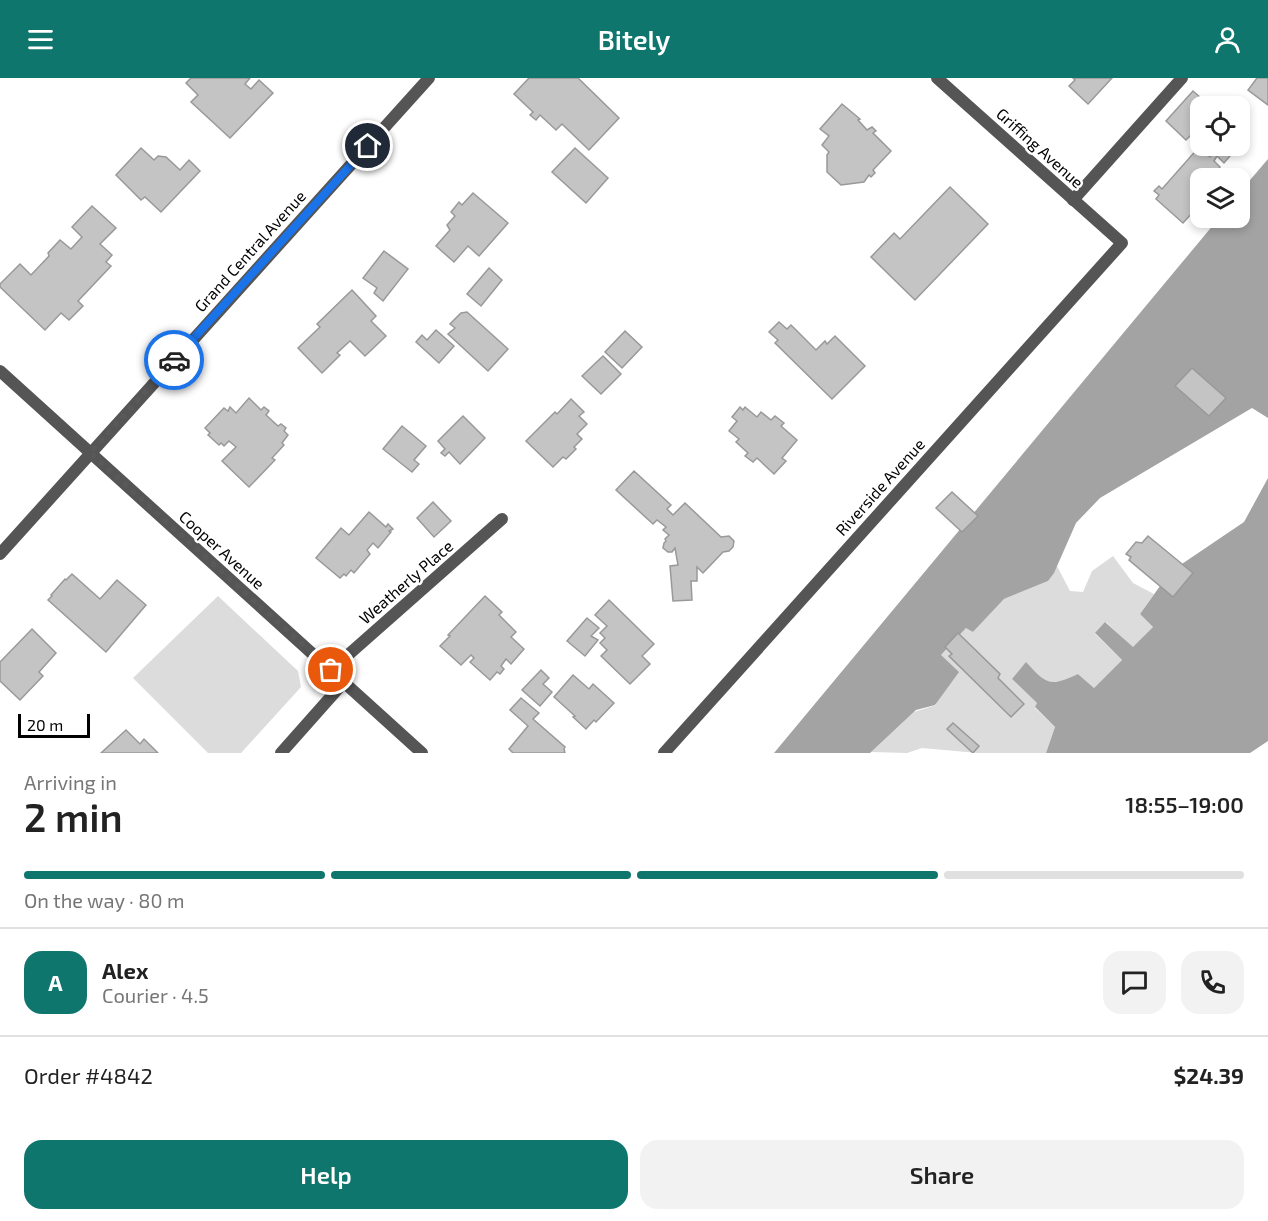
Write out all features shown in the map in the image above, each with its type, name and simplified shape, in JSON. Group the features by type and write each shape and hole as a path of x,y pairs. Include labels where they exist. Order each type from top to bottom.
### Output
{"street":[{"name":"Grand Central Avenue","path":"0,554 429,78"},
{"name":"Griffing Avenue","path":"937,78 1122,243"},
{"path":"1073,200 1182,78"},
{"name":"Riverside Avenue","path":"664,753 1122,243"},
{"name":"Cooper Avenue","path":"0,371 422,753"},
{"name":"Weatherly Place","path":"331,670 502,519"},
{"path":"281,753 344,682"}],"shaded area":[{"path":"1268,159 1268,418 1252,408 1100,498 1076,523 1054,573 1048,581 1004,599 973,632 966,628 941,655 959,672 935,705 916,710 870,753 774,753 1211,228 1250,228 1250,180"},
{"path":"1268,478 1268,741 1250,753 1046,753 1055,727 1035,707 1037,703 1012,679 1026,662 1049,682 1061,681 1078,674 1094,688 1122,660 1095,633 1105,622 1133,647 1153,627 1140,614 1170,572 1244,522"},
{"path":"1113,556 1133,583 1154,594 1140,614 1153,627 1133,648 1106,622 1095,634 1122,660 1094,688 1078,674 1061,682 1052,683 1040,678 1012,679 1037,703 1035,708 1055,727 1046,753 978,753 922,748 907,753 871,752 914,712 936,705 941,655 967,627 973,632 1004,599 1048,581 1057,566 1070,591 1083,592 1092,571"},
{"path":"218,596 298,671 301,687 241,753 208,753 133,678"}],"building":[{"path":"191,78 250,78 245,84 251,89 259,80 273,93 230,138 191,102 198,95 186,83"},
{"path":"529,78 578,78 619,118 589,150 562,124 556,130 540,115 536,120 530,115 533,112 514,94"},
{"path":"1073,78 1112,78 1088,104 1069,86 1075,80"},
{"path":"1257,78 1268,78 1268,105 1248,90"},
{"path":"1193,91 1199,96 1190,96 1190,136 1186,140 1166,121"},
{"path":"842,104 860,119 858,120 867,130 872,127 876,131 873,133 891,151 873,170 875,173 871,177 869,175 864,182 841,185 827,172 829,152 822,145 829,136 820,129"},
{"path":"141,148 154,160 158,156 166,157 180,170 189,160 200,171 161,212 145,197 141,200 116,175"},
{"path":"575,148 608,178 586,203 552,172"},
{"path":"1191,156 1217,156 1214,161 1219,168 1190,168 1190,215 1183,223 1156,199 1159,195 1154,191 1159,186 1162,189"},
{"path":"1217,156 1230,156 1224,163"},
{"path":"950,187 988,224 915,300 871,257 894,233 900,239"},
{"path":"473,193 508,223 479,256 468,246 454,262 436,246 450,230 447,225 455,216 451,212 459,202 462,205"},
{"path":"92,206 116,228 100,244 112,255 106,262 111,266 78,301 83,306 69,320 61,313 45,330 0,287 0,284 20,264 31,275 60,240 71,249 82,237 72,227"},
{"path":"384,251 408,269 383,301 374,293 377,288 363,278"},
{"path":"489,268 502,280 481,306 467,294"},
{"path":"352,290 376,316 371,321 386,336 365,356 350,341 337,353 340,355 322,373 298,348 320,327 317,324"},
{"path":"467,312 508,349 488,371 448,334 455,328 450,324 461,313"},
{"path":"779,322 787,329 791,325 816,350 825,341 827,344 835,336 865,366 832,399 775,343 778,340 769,332"},
{"path":"436,330 454,346 439,363 416,342 422,335 427,340"},
{"path":"625,331 642,347 622,368 605,352"},
{"path":"603,356 621,374 601,394 582,376"},
{"path":"1192,368 1226,398 1209,416 1175,386"},
{"path":"249,398 261,410 264,407 269,411 266,415 278,426 281,424 286,428 284,431 288,435 282,443 284,445 272,458 275,460 249,487 222,461 236,447 229,441 224,446 221,443 219,445 208,435 210,433 205,428 224,408 228,411 230,407 236,413"},
{"path":"571,399 584,412 579,416 587,424 577,434 582,439 574,447 576,449 553,467 526,441"},
{"path":"740,407 743,410 745,407 757,417 761,412 771,420 775,416 784,423 781,426 797,440 782,458 786,461 774,474 757,458 753,462 745,456 748,453 736,442 739,439 729,431 737,421 732,417"},
{"path":"463,416 485,438 460,464 449,452 445,456 441,453 445,449 438,441"},
{"path":"402,426 426,446 414,460 419,464 412,472 383,449"},
{"path":"634,471 671,505 667,509 673,515 685,503 721,537 729,536 734,541 733,547 723,552 703,573 697,567 697,581 691,581 692,600 673,601 670,566 678,565 675,548 672,552 668,552 663,548 665,539 669,535 663,530 666,527 657,520 653,524 616,490"},
{"path":"952,492 978,516 962,532 936,508"},
{"path":"433,502 451,521 434,537 417,518"},
{"path":"369,512 386,527 388,524 393,529 389,531 391,532 378,548 373,543 367,550 370,554 354,573 351,570 346,576 344,574 340,578 316,558 341,528 349,535"},
{"path":"1148,536 1193,573 1173,597 1129,560 1131,557 1126,554 1136,542 1142,543"},
{"path":"72,574 100,599 117,580 146,605 106,652 48,600"},
{"path":"485,596 502,612 499,615 516,632 511,637 524,649 511,664 506,659 501,666 504,669 500,674 497,672 490,680 470,662 474,658 471,655 461,665 440,646"},
{"path":"609,600 654,644 642,656 650,664 630,684 601,656 607,650 600,643 605,638 600,633 607,626 595,615"},
{"path":"587,618 599,628 591,636 598,640 585,656 567,641"},
{"path":"32,629 56,653 39,672 43,676 20,700 0,681 0,662"},
{"path":"958,633 1000,674 998,678 1024,704 1011,717 949,656 952,654 945,647"},
{"path":"541,670 549,678 543,684 552,692 540,706 522,690"},
{"path":"573,675 589,689 593,684 614,703 586,729 554,697"},
{"path":"521,698 539,713 533,719 565,747 565,753 513,753 509,749 528,726 510,710"},
{"path":"953,723 979,746 973,753 947,729"},
{"path":"126,730 140,744 144,739 158,753 101,753"}],"way so far":[{"path":"174,360 90,453 331,670"}],"route":[{"path":"174,360 368,146"}]}
